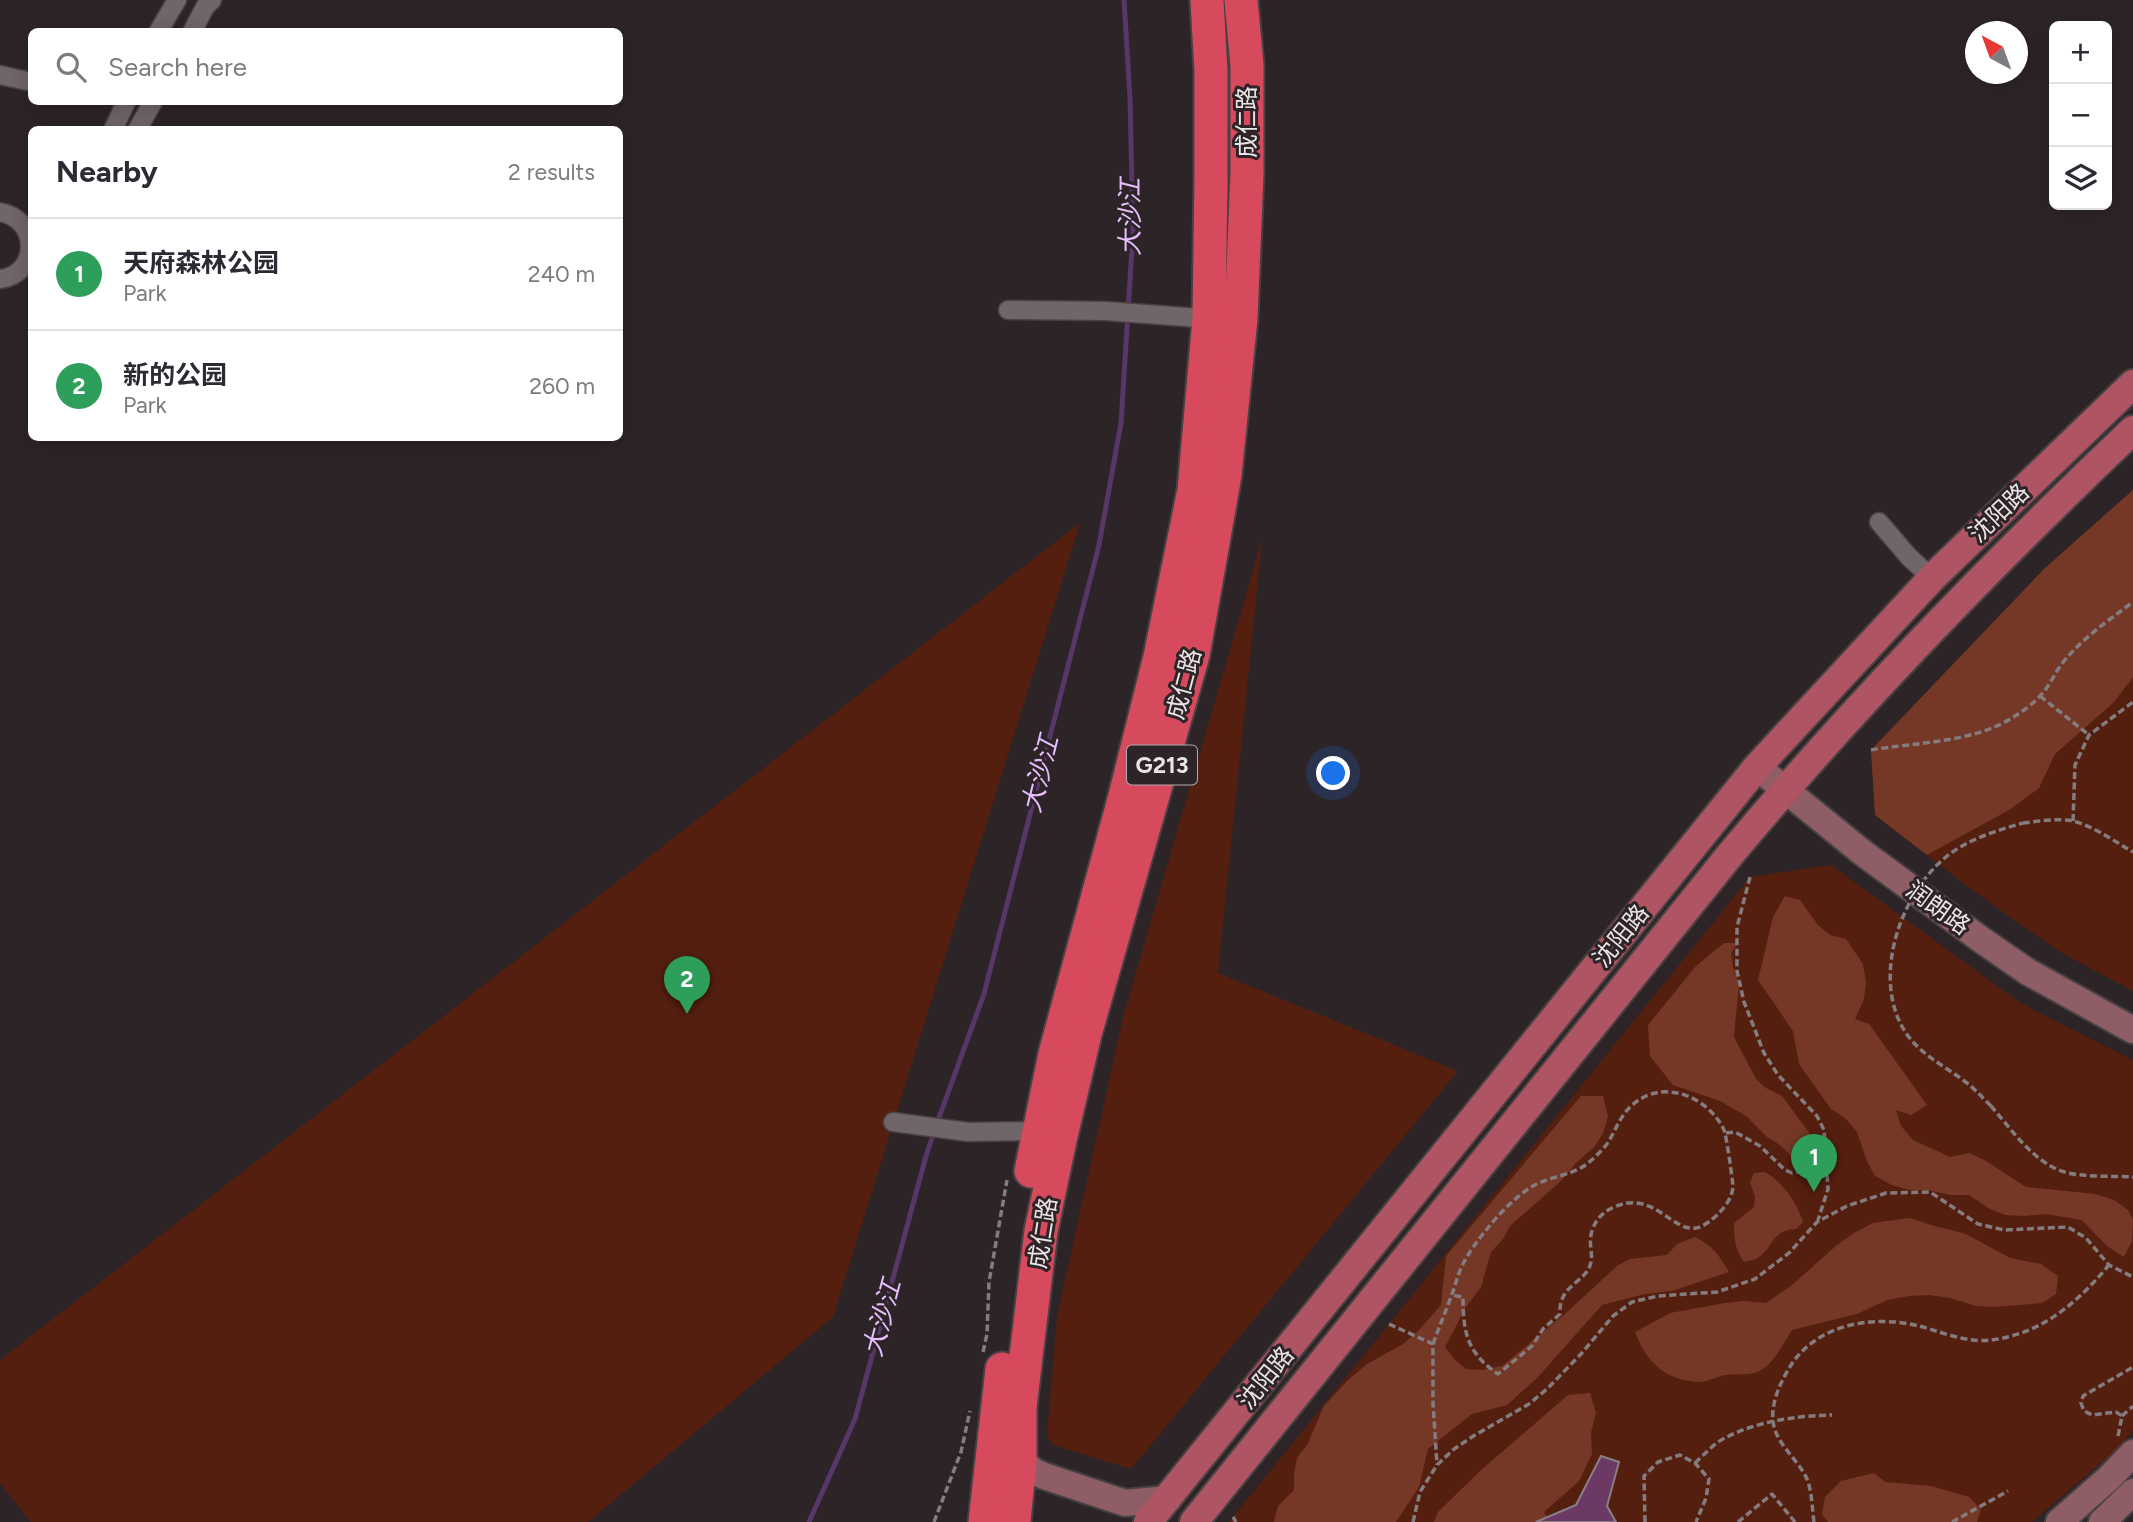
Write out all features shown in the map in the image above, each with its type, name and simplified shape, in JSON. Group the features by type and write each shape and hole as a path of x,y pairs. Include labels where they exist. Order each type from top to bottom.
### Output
{"highway":[{"name":"成仁路","path":"1014,1522 1020,1459 1020,1407 1041,1231 1085,1034 1192,655 1225,475 1225,319 1212,180 1207,0"},
{"name":"成仁路","path":"985,1522 1005,1340 1038,1131 1055,1054 1132,771 1178,572 1225,319 1247,174 1247,65 1241,0"}],"main road":[{"name":"沈阳路","path":"1148,1522 1758,767 1932,578 2133,384"},
{"name":"沈阳路","path":"1194,1522 1785,789 1843,724 1991,570 2133,430"}],"street":[{"path":"160,28 177,0"},
{"path":"193,28 212,0"},
{"path":"0,75 28,81"},
{"path":"114,126 122,105"},
{"path":"139,126 151,105"},
{"path":"16,216 28,233"},
{"path":"0,279 15,275 28,256"},
{"path":"1008,310 1105,311 1225,319"},
{"path":"1879,522 1909,557 1932,578"},
{"name":"润朗路","path":"1758,767 1863,853 2017,965 2133,1030"},
{"path":"893,1122 968,1132 1038,1131"},
{"path":"2059,1522 2109,1478 2125,1448"},
{"path":"1020,1459 1044,1476 1125,1503 1168,1499"},
{"path":"2102,1522 2133,1492"}],"path":[{"path":"1871,750 1940,742 1978,733 2014,717 2040,696 2063,662 2082,642 2133,602"},
{"path":"2040,696 2089,735"},
{"path":"2073,821 2075,765 2089,735 2133,702"},
{"path":"2133,852 2097,831 2073,821 2023,823 1973,840 1931,870 1913,895 1899,927 1890,984 1895,1012 1917,1048 1979,1093 2025,1145 2050,1166 2068,1173 2133,1177"},
{"path":"1751,877 1737,927 1737,971 1744,1002 1764,1053 1778,1075 1817,1116 1824,1130 1828,1189 1817,1222"},
{"path":"1437,1465 1433,1344 1461,1266 1486,1231 1504,1210 1534,1186 1569,1174 1588,1163 1608,1143 1615,1127 1636,1102 1660,1091 1670,1091 1692,1098 1707,1107 1720,1122 1726,1133 1733,1188 1729,1201 1720,1213 1696,1228 1683,1227 1659,1211 1636,1204 1623,1204 1599,1216 1589,1242 1591,1263 1583,1276 1571,1284 1559,1303 1560,1314 1544,1329 1532,1346 1498,1374 1474,1354 1463,1318 1463,1297 1452,1295"},
{"path":"1726,1133 1735,1132 1760,1146 1785,1171 1792,1173 1827,1167"},
{"path":"981,1360 987,1334 989,1282 1008,1170"},
{"path":"1413,1522 1420,1492 1437,1465 1454,1449 1529,1404 1547,1389 1613,1315 1632,1302 1658,1296 1717,1292 1755,1279 1789,1253 1817,1222 1847,1206 1886,1193 1930,1192 1978,1224 2004,1230 2068,1227 2086,1238 2109,1265 2133,1277"},
{"path":"1814,1522 1807,1477 1776,1435 1773,1422 1774,1405 1782,1378 1800,1353 1823,1335 1852,1324 1881,1322 1916,1326 1951,1337 1990,1340 2026,1331 2059,1315 2087,1292 2109,1265"},
{"path":"1389,1324 1433,1344"},
{"path":"2122,1416 2116,1412 2092,1415 2084,1411 2081,1403 2083,1396 2133,1367"},
{"path":"934,1522 961,1452 973,1399"},
{"path":"2122,1416 2133,1406"},
{"path":"1695,1463 1722,1438 1799,1416 1832,1415"},
{"path":"2122,1416 2125,1448"},
{"path":"1645,1522 1644,1476 1658,1462 1679,1455 1695,1463 1709,1479 1706,1498 1696,1522"},
{"path":"1952,1522 2008,1491"},
{"path":"1738,1522 1772,1494 1795,1522"},
{"path":"1233,1517 1237,1522"}],"shaded area":[{"path":"2133,490 2133,991 2060,952 1972,890 1875,815 1871,750 2044,569"},
{"path":"2133,490 2133,677 2114,702 2055,754 2039,788 2009,810 1927,855 1875,815 1871,750 2044,569"},
{"path":"1080,523 833,1317 588,1522 31,1522 0,1484 0,1360"},
{"path":"1262,540 1218,973 1458,1071 1131,1469 1053,1445 1047,1435 1057,1317 1123,1017"},
{"path":"1831,865 2022,1004 2133,1060 2133,1430 2121,1446 2032,1522 1229,1522 1750,877"},
{"path":"1785,896 1800,900 1818,925 1830,935 1846,939 1863,964 1866,982 1864,999 1855,1019 1869,1024 1927,1105 1911,1115 1896,1110 1901,1126 1913,1140 1950,1157 1969,1153 2026,1187 2095,1194 2114,1200 2128,1210 2133,1220 2132,1241 2124,1257 2107,1246 2082,1220 2046,1214 2005,1215 1969,1195 1909,1190 1875,1176 1857,1132 1845,1118 1831,1109 1799,1064 1793,1031 1758,980 1773,917"},
{"path":"1724,943 1738,943 1731,953 1739,983 1734,1037 1756,1079 1782,1096 1813,1138 1818,1150 1809,1159 1796,1161 1746,1116 1720,1101 1673,1085 1650,1056 1648,1025 1696,966"},
{"path":"1581,1096 1603,1096 1608,1117 1603,1133 1595,1146 1561,1181 1510,1226 1491,1252 1481,1287 1466,1307 1445,1347 1454,1359 1466,1369 1482,1370 1502,1366 1617,1266 1630,1259 1667,1255 1677,1244 1695,1237 1715,1252 1729,1272 1672,1291 1645,1294 1602,1305 1538,1377 1507,1405 1472,1414 1428,1449 1419,1487 1396,1522 1274,1522 1278,1506 1294,1490 1297,1458 1307,1445 1324,1406 1367,1364 1403,1344 1441,1305 1446,1256"},
{"path":"1765,1172 1778,1181 1788,1194 1803,1222 1796,1229 1777,1236 1762,1255 1744,1262 1736,1244 1734,1223 1754,1207 1755,1196 1750,1183 1754,1173"},
{"path":"1910,1218 1966,1234 2010,1258 2041,1264 2058,1276 2056,1294 2042,1303 1994,1307 1976,1306 1929,1295 1887,1300 1857,1314 1792,1330 1763,1369 1702,1382 1676,1378 1659,1368 1645,1353 1635,1332 1670,1313 1744,1301 1766,1303 1854,1233 1873,1223"},
{"path":"1590,1393 1596,1413 1591,1432 1592,1454 1579,1481 1544,1512 1550,1522 1434,1522 1438,1512 1480,1471 1568,1395"},
{"path":"1874,1473 1885,1482 1931,1486 1969,1497 1981,1509 1977,1522 1828,1522 1822,1514 1825,1497 1841,1481"}],"building":[{"path":"1601,1456 1619,1462 1607,1506 1616,1522 1536,1522 1576,1505"}],"waterway":[{"name":"大沙江","path":"937,1123 984,994 1099,545 1121,423 1133,232 1130,98 1124,0"},
{"name":"大沙江","path":"809,1522 855,1419 934,1132"}],"place":[{"name":"新的公园","path":"687,1014"},
{"name":"天府森林公园","path":"1814,1192"}]}
